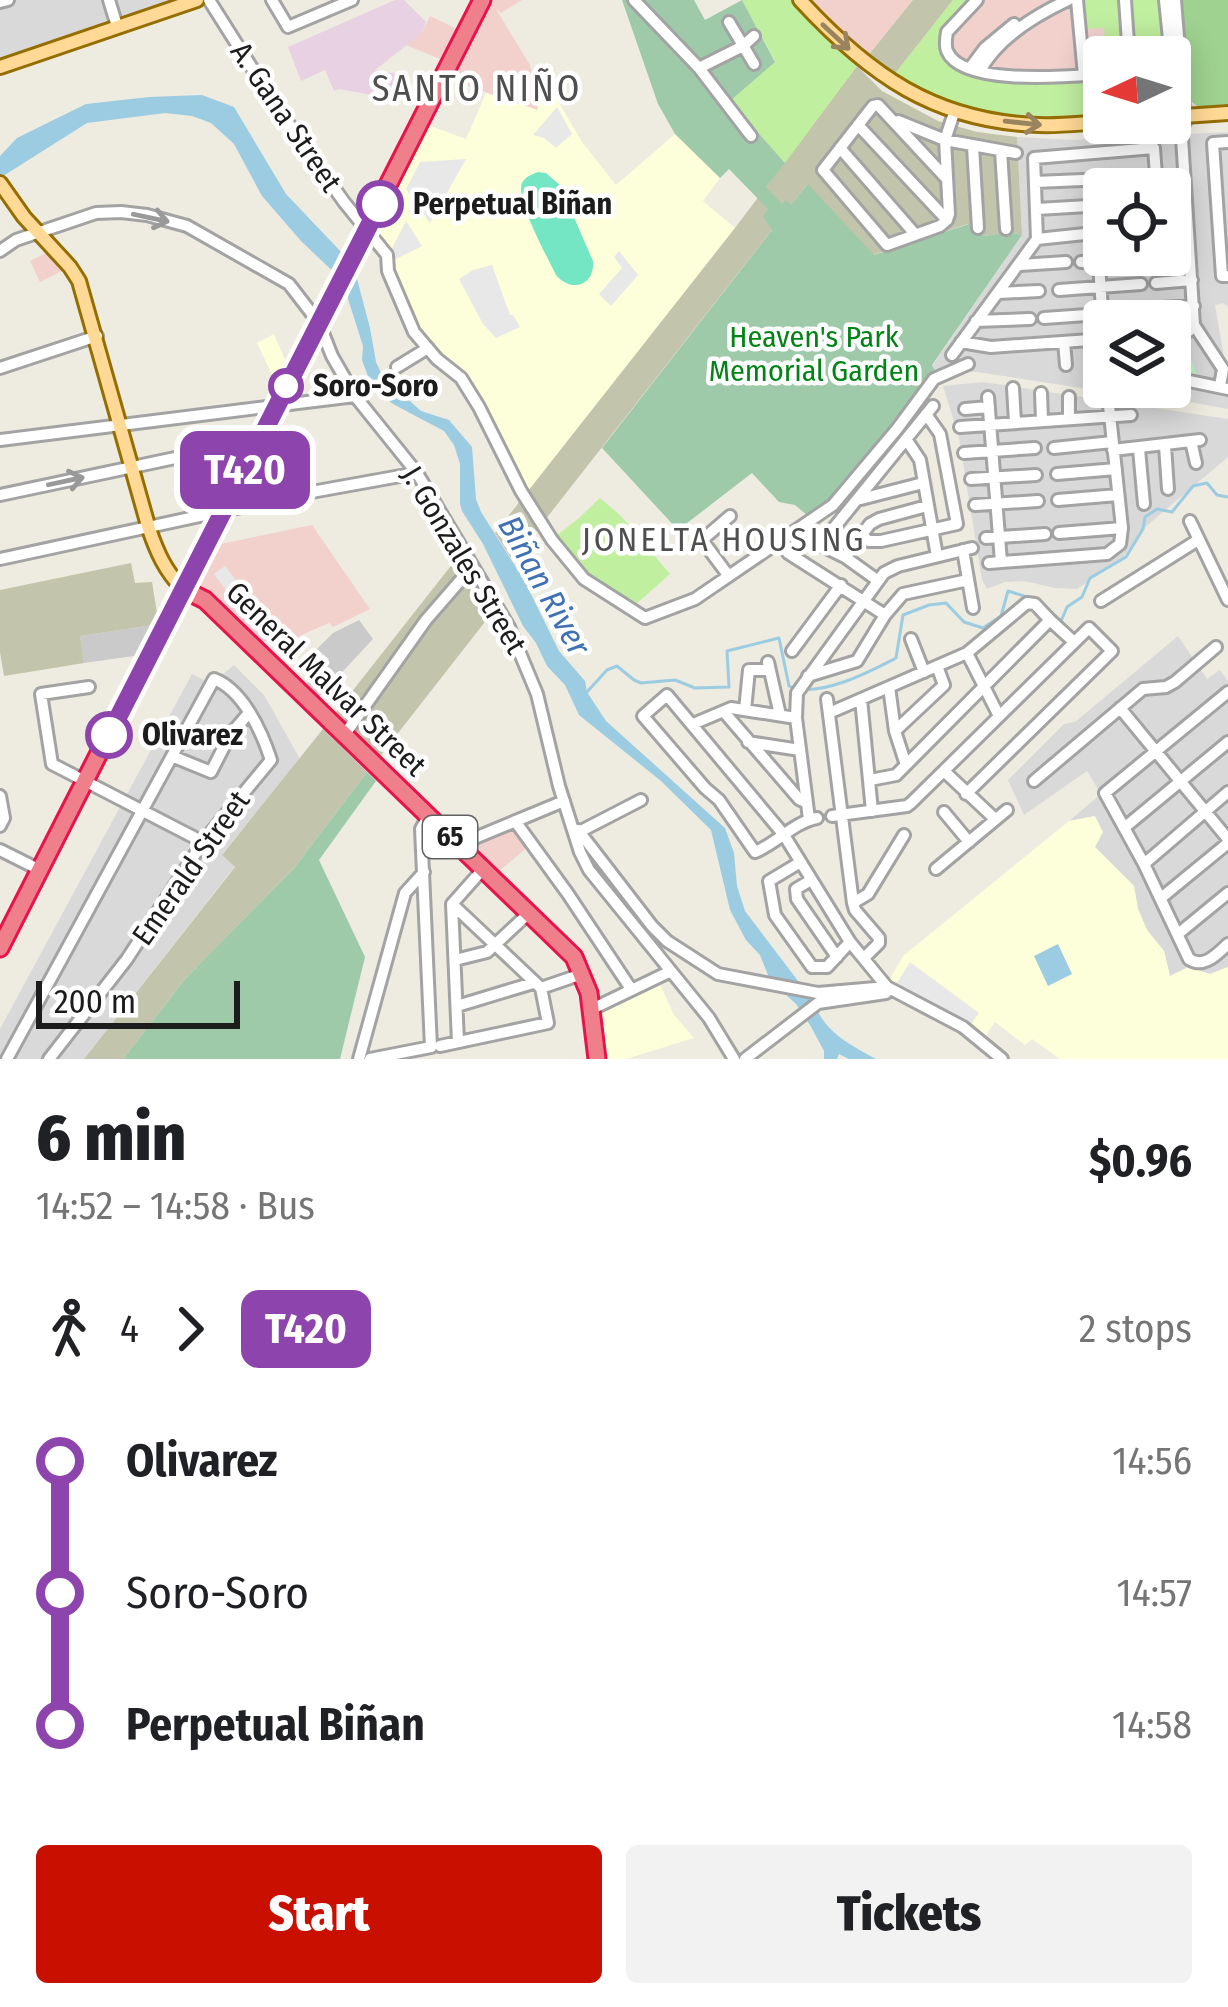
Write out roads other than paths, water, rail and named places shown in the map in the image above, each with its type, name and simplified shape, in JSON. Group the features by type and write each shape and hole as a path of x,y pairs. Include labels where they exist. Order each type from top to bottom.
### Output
{"highway":[{"path":"0,948 482,0"},
{"name":"General Malvar Street","path":"183,589 205,600 574,957 592,1009 597,1059"}],"main road":[{"path":"0,67 197,0"},
{"path":"800,0 875,72 954,113 1040,126 1083,123"},
{"path":"1191,116 1228,113"},
{"name":"General Malvar Street","path":"2,186 79,281 148,529 161,562 183,589"}],"street":[{"path":"109,0 117,26"},
{"name":"A. Gana Street","path":"209,0 274,103 387,255 388,271 408,320 436,359 461,378 540,523 584,580 645,618 695,598 728,575"},
{"path":"272,0 289,27 352,0"},
{"path":"634,0 699,68 751,136"},
{"path":"977,0 947,32 947,51 957,63 1042,78 1083,75"},
{"path":"975,69 986,48 1052,0"},
{"path":"975,69 1016,32 1073,0 1083,68"},
{"path":"1125,0 1128,36"},
{"path":"1165,0 1169,36"},
{"path":"1174,0 1175,36"},
{"path":"729,22 754,64"},
{"path":"699,68 754,36"},
{"path":"946,177 878,105 823,170 886,245 915,235 947,220 949,214 945,140 954,113"},
{"path":"890,118 945,140 1016,153"},
{"path":"858,125 947,220"},
{"path":"1228,142 1213,143 1223,196 1222,276 1228,276"},
{"path":"973,147 978,228"},
{"path":"840,148 915,235"},
{"path":"952,355 1037,239 1034,158 1154,148 1155,168"},
{"path":"1001,151 1006,229"},
{"path":"1035,182 1083,180"},
{"path":"1037,209 1083,206"},
{"name":"J. Gonzales Street","path":"0,251 96,213 121,212 187,226 290,284 319,323 355,396 417,473 508,627 531,678 570,818"},
{"path":"16,241 25,218"},
{"path":"1037,239 1083,234"},
{"path":"1020,265 1066,262"},
{"path":"1191,272 1194,325 1223,370 1224,387 1191,380"},
{"path":"1100,276 1101,300"},
{"path":"1156,283 1192,280"},
{"path":"1060,290 1141,284"},
{"path":"998,293 1040,292"},
{"path":"1044,318 1083,315"},
{"path":"976,321 1030,319"},
{"path":"1191,329 1194,325"},
{"path":"0,368 97,337"},
{"path":"962,342 992,351 1083,341"},
{"path":"1064,342 1066,365"},
{"path":"1037,345 1039,361"},
{"path":"397,367 428,347"},
{"path":"730,516 701,540 728,575 833,505 934,379 968,364"},
{"path":"1013,388 1016,422"},
{"path":"1041,392 1042,420"},
{"path":"0,440 355,396"},
{"path":"1069,397 1070,418"},
{"path":"965,409 989,402 995,562 1107,554 1120,544 1108,408"},
{"path":"820,545 930,410 940,434 957,524 880,542 861,535"},
{"path":"960,427 1131,415"},
{"path":"906,439 920,460 937,556"},
{"path":"1054,448 1139,448 1196,441 1196,463"},
{"path":"1166,446 1168,489"},
{"path":"964,453 1035,448"},
{"path":"1139,448 1144,504"},
{"path":"0,495 194,454 255,449"},
{"path":"1057,474 1116,469"},
{"path":"0,559 417,473"},
{"path":"971,479 1036,475"},
{"path":"858,500 923,482"},
{"path":"1058,500 1118,494"},
{"path":"975,505 1039,500"},
{"path":"845,557 879,518 927,506"},
{"path":"1190,521 1228,600"},
{"path":"1059,533 1121,528"},
{"path":"992,538 1045,534"},
{"path":"877,580 806,538 788,551 885,615"},
{"path":"1101,601 1198,540"},
{"path":"974,608 967,549 898,566 877,580 803,684 796,718 813,818 784,835 760,851 753,851 719,800 643,716 668,695 784,835 850,941 891,989 971,1032 1002,1059"},
{"path":"344,734 426,620 472,567"},
{"path":"803,684 857,661 885,615 910,590 968,580"},
{"path":"803,684 793,650 841,585"},
{"path":"829,713 967,653 1027,603 1035,604 1074,643"},
{"path":"870,780 896,775 1050,620"},
{"path":"837,816 907,806 1088,628 1112,651 966,794"},
{"path":"911,639 923,672"},
{"path":"1034,781 1143,688 1175,682 1216,647"},
{"path":"967,653 999,716"},
{"path":"745,710 749,670 769,666 780,715"},
{"path":"895,731 944,685 937,666"},
{"name":"Emerald Street","path":"49,1059 127,959 203,842 271,760 264,737 235,690 214,680 174,757"},
{"path":"89,687 40,694 52,764 203,842"},
{"path":"889,687 906,765"},
{"path":"1228,692 1105,793 1189,959 1195,963 1211,958 1228,944"},
{"path":"827,700 837,816 853,903 879,938 864,958"},
{"path":"861,700 872,811"},
{"path":"693,724 731,708 796,718"},
{"path":"1120,708 1228,841 1161,898"},
{"path":"724,712 807,803"},
{"path":"7,1059 174,757 211,772 230,735 248,714"},
{"path":"748,742 800,750"},
{"path":"1124,828 1228,742"},
{"path":"944,771 995,819"},
{"path":"1144,864 1228,792"},
{"path":"0,796 4,818 0,826"},
{"path":"579,832 641,800"},
{"path":"458,844 564,801"},
{"path":"936,869 1007,810"},
{"path":"944,812 969,842"},
{"path":"370,1059 430,1047 422,829 429,814"},
{"path":"570,818 652,926 718,974 818,993 891,989"},
{"path":"570,818 590,870 711,1022 734,1059"},
{"path":"515,821 631,989"},
{"path":"853,903 868,894 904,835"},
{"path":"0,850 40,869"},
{"path":"799,862 769,881 775,915 812,967 827,967 850,941"},
{"path":"458,1042 452,904 484,868"},
{"path":"359,1059 405,893 424,872"},
{"path":"811,880 796,890 797,899 836,957"},
{"path":"1178,934 1228,892"},
{"path":"440,1046 548,1023 537,986 452,904"},
{"path":"454,960 487,952 530,912"},
{"path":"592,1009 671,971"},
{"path":"457,1006 582,974"},
{"path":"745,1059 818,1003 891,989"},
{"path":"0,1032 16,1041"}],"water":[{"path":"202,95 234,107 286,194 344,255 356,275 383,377 421,411 449,420 472,447 481,512 524,580 559,651 585,681 606,721 725,828 745,911 831,1029 876,1059 849,1059 839,1054 837,1059 824,1059 810,1025 770,980 760,955 730,910 711,830 661,781 579,715 565,685 547,666 523,626 462,511 460,464 454,445 444,431 372,387 342,280 262,196 234,144 211,123 192,116 165,113 87,123 0,178 0,156 17,138 86,104"},
{"path":"1058,944 1072,974 1048,986 1034,956"}],"waterway":[{"path":"1039,601 1061,621 1067,607 1082,597 1090,578 1126,557 1145,517 1157,509 1172,512 1193,486 1207,483 1217,495 1228,497"},
{"path":"587,692 617,666 641,683 675,680 695,688 729,687 727,651 779,638 789,686 828,687 896,658 903,615 946,603 964,622 983,628 1001,616 1008,591 1030,598"}],"place":[{"name":"Perpetual Biñan","path":"380,204"},
{"name":"Soro-Soro","path":"286,386"},
{"name":"Olivarez","path":"109,735"}],"district":[{"name":"SANTO NIÑO","path":"477,88"},
{"name":"JONELTA HOUSING","path":"724,539"}],"park label":[{"name":"Heaven's Park Memorial Garden","path":"814,354"}],"water label":[{"name":"Biñan River","path":"545,585"}]}
